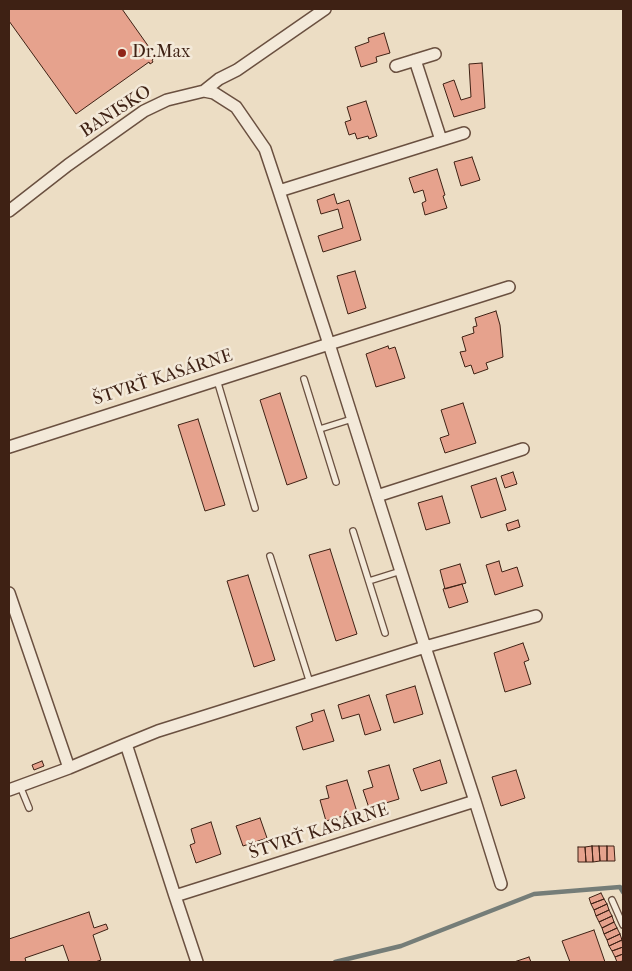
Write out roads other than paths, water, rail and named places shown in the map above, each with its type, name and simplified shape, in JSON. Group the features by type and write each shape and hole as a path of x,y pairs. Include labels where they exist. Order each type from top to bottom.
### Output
{"street":[{"name":"BANISKO","path":"9,211 144,110 167,100 204,90 219,79 237,70 325,9"},
{"path":"396,66 436,54"},
{"path":"415,60 441,140"},
{"path":"204,90 214,93 236,107 265,149 502,884"},
{"path":"279,191 464,133"},
{"name":"ŠTVRŤ KASÁRNE","path":"9,447 509,287"},
{"path":"377,496 523,450"},
{"path":"9,593 69,768"},
{"path":"14,788 158,732 425,647 536,616"},
{"path":"126,744 197,962"},
{"name":"ŠTVRŤ KASÁRNE","path":"175,896 475,801"}],"lane":[{"path":"304,379 336,482"},
{"path":"217,380 255,508"},
{"path":"320,429 352,419"},
{"path":"353,531 385,633"},
{"path":"270,556 310,683"},
{"path":"369,581 401,571"},
{"path":"14,788 29,808"},
{"path":"612,900 623,926"}],"waterway":[{"path":"335,962 401,946 534,894 620,887 623,892"}],"place":[{"name":"Dr.Max","path":"122,53"}]}
